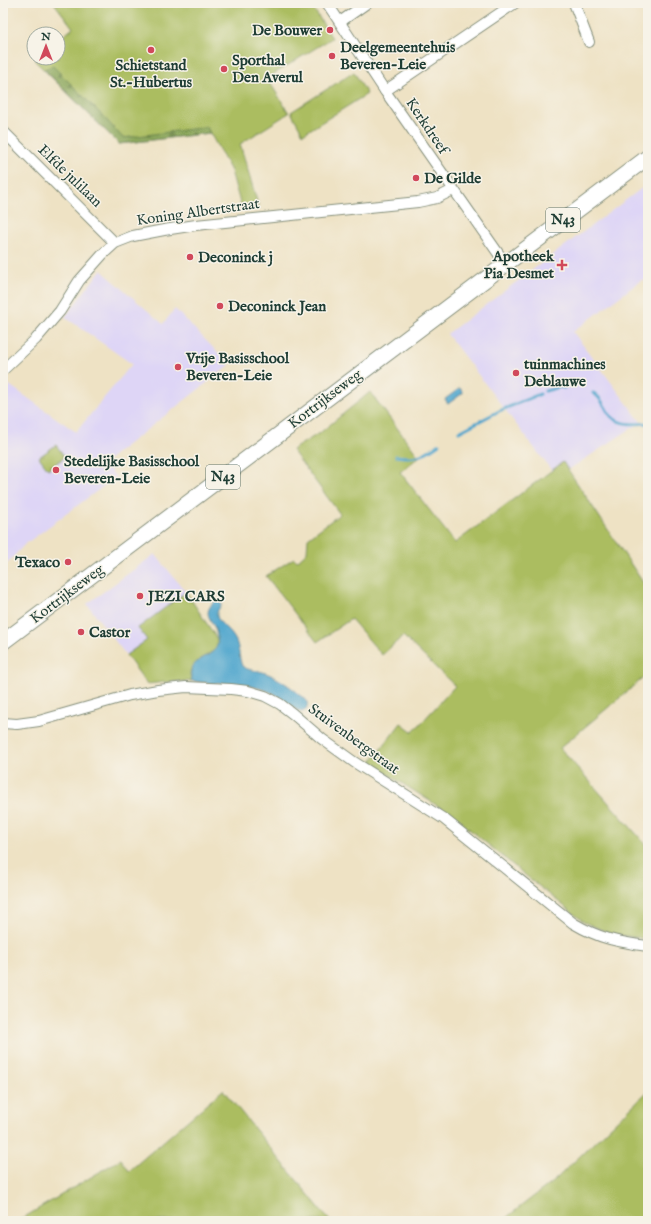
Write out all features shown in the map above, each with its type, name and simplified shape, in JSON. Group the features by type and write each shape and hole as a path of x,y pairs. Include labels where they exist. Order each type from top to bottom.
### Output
{"main road":[{"name":"Kortrijkseweg","path":"3,642 648,157"}],"street":[{"name":"Kerkdreef","path":"327,3 385,91 505,264"},
{"path":"340,22 367,3"},
{"path":"385,91 515,3"},
{"path":"574,3 589,42"},
{"name":"Elfde julilaan","path":"3,132 115,243"},
{"name":"Koning Albertstraat","path":"3,370 36,339 60,311 79,281 99,258 115,243 133,236 196,225 418,202 437,198 453,190"},
{"name":"Stuivenbergstraat","path":"3,723 16,724 39,721 130,695 186,687 231,689 248,691 265,696 294,714 322,738 354,762 444,819 573,923 608,939 648,946"}],"shaded area":[{"path":"642,188 648,195 648,284 643,279 573,332 641,422 568,470 563,462 552,471 447,334"},
{"path":"101,270 163,324 175,309 230,365 104,463 116,477 24,545 3,568 3,384 5,382 76,432 132,364 65,317"},
{"path":"155,554 186,592 139,628 147,640 126,655 87,604"}],"green space":[{"path":"54,3 310,3 332,38 267,78 289,113 240,144 259,208 242,210 231,171 210,133 119,144 40,66 66,66 66,34 73,28"},
{"path":"53,66 123,138 207,127 210,133 119,144 44,69"},
{"path":"354,72 367,94 303,134 291,112"},
{"path":"370,392 419,457 400,472 455,543 563,462 648,590 648,674 560,748 648,847 648,939 611,934 584,922 452,815 370,763 401,723 413,732 455,686 403,636 382,655 351,619 317,642 266,576 294,558 297,561 307,552 308,538 340,514 292,450 321,432"},
{"path":"56,445 65,457 48,469 39,457"},
{"path":"186,592 217,639 217,647 215,650 195,663 192,667 190,670 190,677 192,681 147,684 126,655 147,640 138,628"},
{"path":"223,1090 330,1221 18,1221 121,1159 129,1171"},
{"path":"648,1091 648,1221 502,1221 556,1179"}],"water":[{"path":"460,388 463,393 448,404 445,399"},
{"path":"217,599 222,605 217,612 218,618 235,639 242,666 247,669 266,673 288,685 307,702 307,707 305,710 302,712 298,711 284,700 270,692 251,686 192,681 192,668 200,660 214,651 217,646 218,640 216,631 208,613 211,605"}],"waterway":[{"path":"545,391 560,387 564,388"},
{"path":"593,393 599,398 611,416 615,419 628,424 648,423"},
{"path":"459,432 499,411 540,394"},
{"path":"396,456 419,456 439,444"}],"place":[{"name":"De Bouwer","path":"330,30"},
{"name":"Schietstand St.-Hubertus","path":"151,50"},
{"name":"Deelgemeentehuis Beveren-Leie","path":"332,56"},
{"name":"Sporthal Den Averul","path":"224,69"},
{"name":"De Gilde","path":"416,178"},
{"name":"Deconinck j","path":"190,257"},
{"name":"Apotheek Pia Desmet","path":"562,265"},
{"name":"Deconinck Jean","path":"220,306"},
{"name":"Vrije Basisschool Beveren-Leie","path":"178,367"},
{"name":"tuinmachines Deblauwe","path":"516,373"},
{"name":"Stedelijke Basisschool Beveren-Leie","path":"56,470"},
{"name":"Texaco","path":"68,562"},
{"name":"JEZI CARS","path":"140,596"},
{"name":"Castor","path":"81,632"}]}
